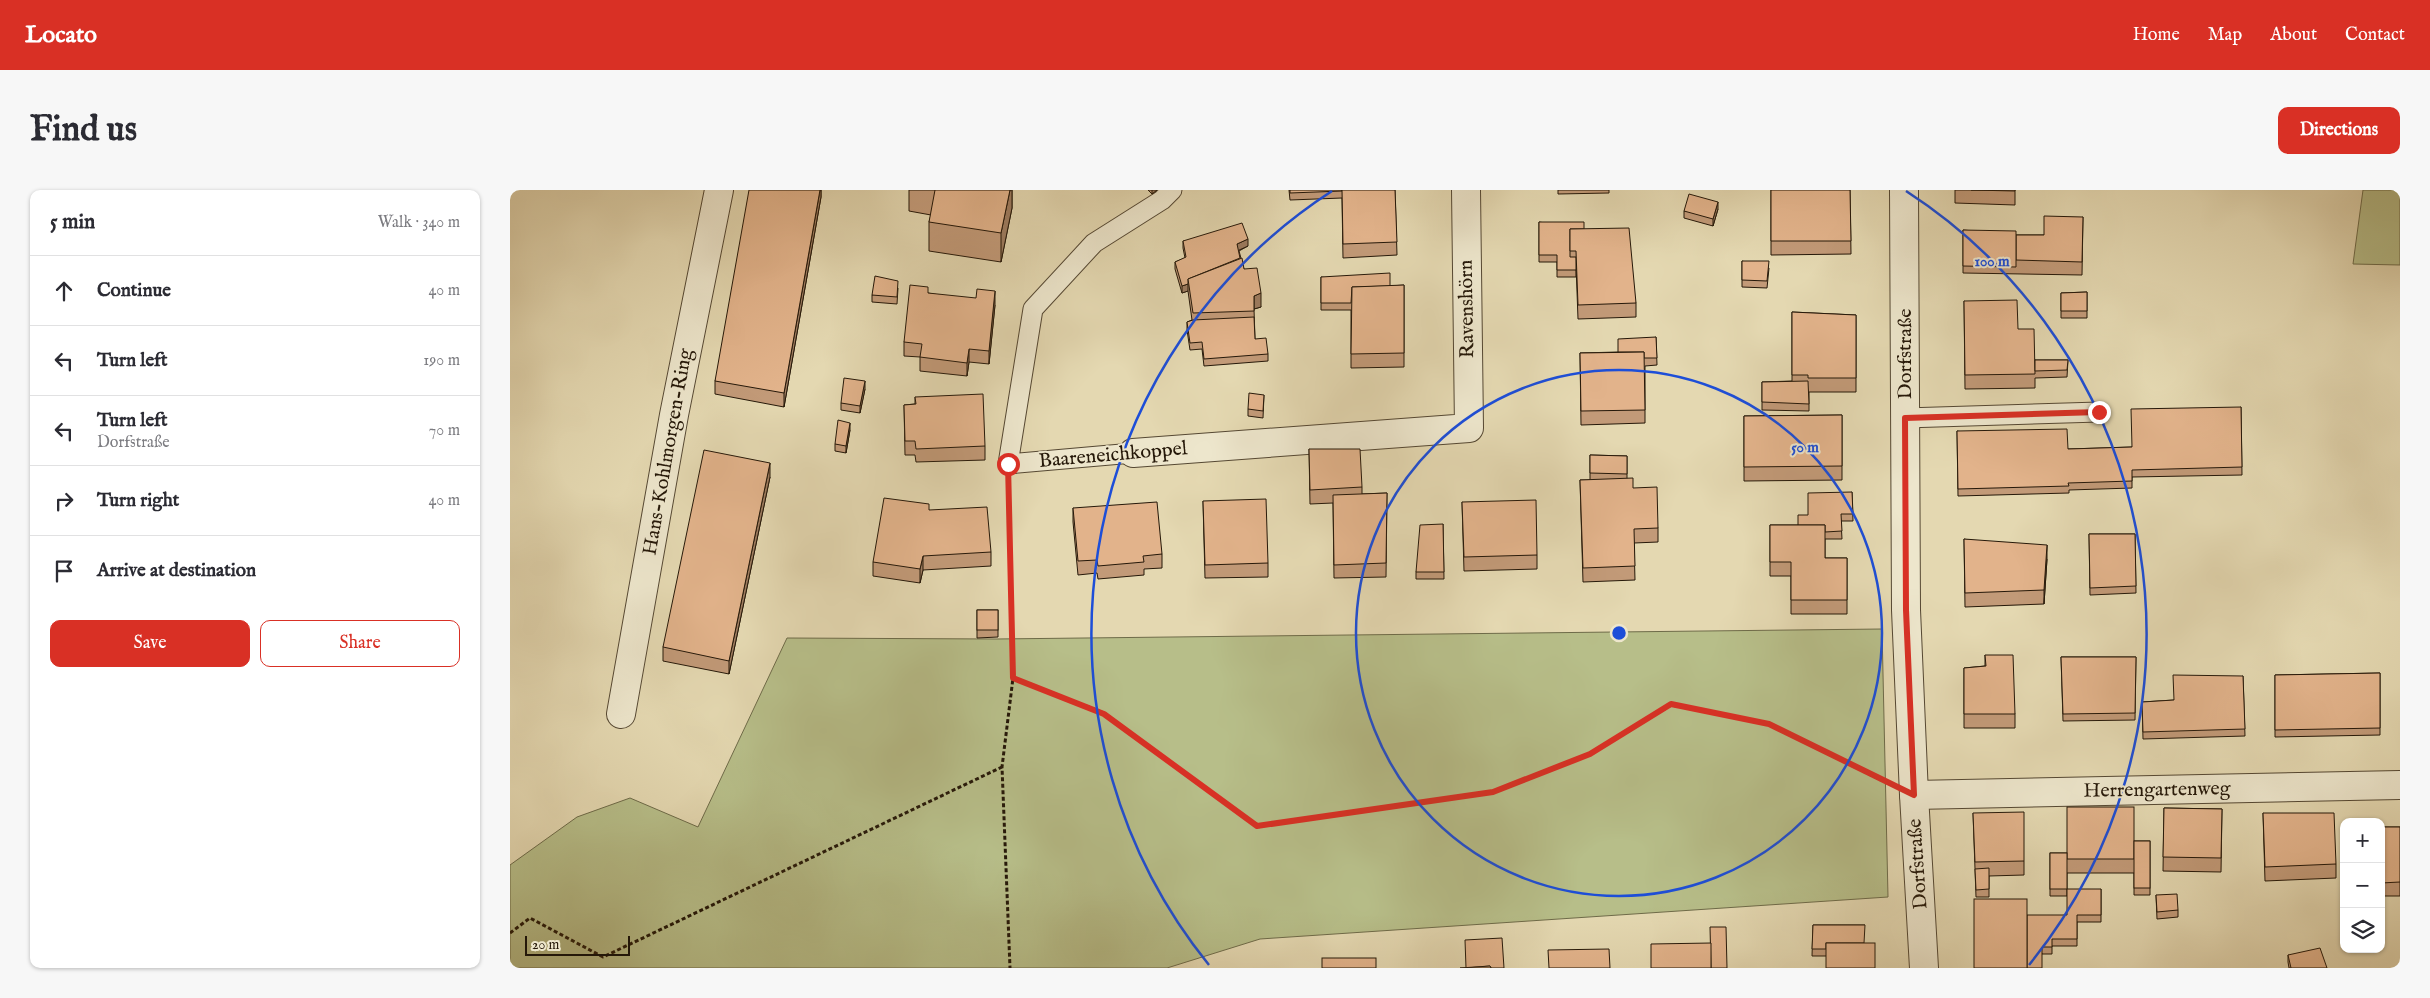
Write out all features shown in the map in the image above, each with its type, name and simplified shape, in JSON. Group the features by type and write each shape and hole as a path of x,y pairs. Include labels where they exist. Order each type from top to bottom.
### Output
{"street":[{"name":"Hans-Kohlmorgen-Ring","path":"621,714 674,415 719,190"},
{"name":"Ravenshörn","path":"1466,190 1469,428"},
{"name":"Dorfstraße","path":"1904,190 1906,610 1924,968"},
{"name":"Baareneichkoppel","path":"1133,452 1469,428"},
{"name":"Herrengartenweg","path":"1914,795 2400,785"}],"lane":[{"name":"Baareneichkoppel","path":"1133,452 1008,464 1033,309 1094,243 1162,200 1172,190"},
{"path":"1905,418 2099,412"}],"path":[{"path":"1008,464 1013,678 1002,767 1010,968"},
{"path":"1013,678 1104,714 1257,826 1493,792 1590,754 1671,704 1769,724 1914,795"},
{"path":"510,933 530,918 603,957 1002,767"}],"green space":[{"path":"2363,190 2400,190 2400,265 2353,264"},
{"path":"1882,629 1888,897 1260,939 1167,968 510,968 510,865 577,817 630,798 698,827 787,638 996,639"}],"building":[{"path":"749,190 820,190 784,393 715,381"},
{"path":"935,190 1010,190 1001,233 929,222"},
{"path":"1290,190 1342,190 1342,191 1290,193"},
{"path":"1342,190 1395,190 1397,242 1343,244"},
{"path":"1771,190 1850,190 1851,241 1771,241"},
{"path":"1971,190 2015,190 2015,191"},
{"path":"1689,194 1718,202 1713,219 1684,211"},
{"path":"2044,216 2083,217 2082,262 2016,260 2016,235 2044,235"},
{"path":"1539,222 1584,222 1584,229 1570,229 1570,257 1576,257 1576,270 1557,270 1557,255 1539,255"},
{"path":"1242,223 1248,239 1237,244 1240,258 1188,279 1188,284 1182,286 1175,262 1186,257 1183,241"},
{"path":"1629,228 1636,303 1578,305 1576,251 1570,251 1570,229"},
{"path":"1963,230 2016,231 2016,267 1963,266"},
{"path":"1242,258 1244,269 1257,268 1261,293 1254,296 1254,311 1193,313 1188,279"},
{"path":"1742,261 1769,261 1767,281 1742,280"},
{"path":"1390,273 1390,286 1352,287 1351,303 1321,303 1321,277"},
{"path":"875,276 898,281 897,297 872,295"},
{"path":"910,285 928,287 928,293 976,298 977,289 995,291 989,351 969,349 967,363 920,357 922,344 904,342"},
{"path":"1404,285 1404,353 1351,354 1352,287"},
{"path":"2087,292 2087,311 2061,311 2061,293"},
{"path":"2017,300 2018,329 2034,329 2035,374 1965,375 1964,301"},
{"path":"1792,312 1856,315 1856,378 1808,378 1808,375 1792,375"},
{"path":"1254,317 1255,339 1266,338 1268,354 1204,359 1202,342 1190,343 1187,322 1193,320"},
{"path":"1656,337 1657,358 1644,358 1644,352 1618,352 1618,339"},
{"path":"1644,352 1645,410 1581,411 1580,353"},
{"path":"2035,360 2068,360 2067,370 2035,371"},
{"path":"844,378 865,381 860,406 841,403"},
{"path":"1808,381 1809,404 1762,402 1762,382"},
{"path":"1249,393 1264,395 1263,411 1248,409"},
{"path":"983,394 985,446 916,449 915,441 905,441 904,405 916,404 915,397"},
{"path":"2241,407 2242,467 2132,470 2132,481 2068,483 2069,486 1958,489 1957,431 2067,429 2068,449 2132,447 2131,409"},
{"path":"1842,415 1842,466 1744,467 1744,416"},
{"path":"838,420 850,423 846,446 835,444"},
{"path":"1309,449 1360,449 1362,487 1310,490"},
{"path":"704,450 770,463 729,661 663,647"},
{"path":"1590,455 1627,456 1627,474 1590,473"},
{"path":"1633,478 1633,488 1657,487 1658,528 1634,529 1635,566 1583,568 1580,480"},
{"path":"1852,492 1853,514 1841,514 1842,531 1825,532 1825,525 1798,525 1798,515 1808,515 1808,493"},
{"path":"1387,493 1386,563 1334,565 1333,495"},
{"path":"884,498 929,504 929,510 987,507 991,552 923,556 920,569 873,562"},
{"path":"1266,499 1268,563 1205,565 1203,501"},
{"path":"1536,500 1537,555 1464,557 1462,502"},
{"path":"1157,502 1162,554 1143,556 1144,562 1098,566 1097,560 1078,561 1073,508"},
{"path":"1443,524 1444,572 1416,572 1420,525"},
{"path":"1770,525 1825,525 1825,558 1847,558 1847,600 1791,600 1791,562 1770,562"},
{"path":"2089,534 2135,534 2136,586 2090,588"},
{"path":"1964,539 2047,545 2044,590 1965,593"},
{"path":"977,610 998,610 998,630 977,630"},
{"path":"1985,655 2013,655 2015,714 1964,714 1964,668 1986,666"},
{"path":"2061,657 2136,657 2135,713 2063,714"},
{"path":"2380,673 2380,728 2275,730 2275,675"},
{"path":"2173,675 2243,676 2245,729 2143,732 2142,702 2174,700"},
{"path":"2067,807 2134,807 2134,859 2067,859"},
{"path":"2164,808 2222,809 2221,858 2163,857"},
{"path":"2024,812 2024,861 1975,862 1973,813"},
{"path":"2263,813 2334,813 2336,864 2265,867"},
{"path":"2385,827 2400,827 2400,882 2385,883"},
{"path":"2134,841 2150,841 2150,888 2134,888"},
{"path":"2050,853 2067,853 2067,889 2050,889"},
{"path":"1989,868 1989,889 1976,890 1975,869"},
{"path":"2067,889 2101,889 2101,915 2077,915 2077,939 2052,939 2052,947 2042,947 2042,968 2027,968 2027,915 2067,915"},
{"path":"2177,894 2178,910 2157,912 2156,895"},
{"path":"1974,899 2027,899 2027,968 1974,968"},
{"path":"1813,925 1865,925 1864,943 1826,943 1826,949 1812,949"},
{"path":"1710,927 1726,927 1727,968 1711,968"},
{"path":"1502,938 1504,968 1491,968 1490,966 1466,968 1465,940"},
{"path":"1711,943 1711,968 1651,968 1651,944"},
{"path":"1826,943 1875,943 1875,968 1826,968"},
{"path":"2320,948 2327,968 2291,968 2288,955"},
{"path":"1609,949 1610,968 1549,968 1548,950"},
{"path":"1322,958 1376,958 1376,968 1322,968"},
{"path":"1490,966 1491,968 1460,968"}],"route":[{"path":"1008,464 1013,678 1104,714 1257,826 1493,792 1590,754 1671,704 1769,724 1914,795 1906,610 1905,418 2099,412"}]}
